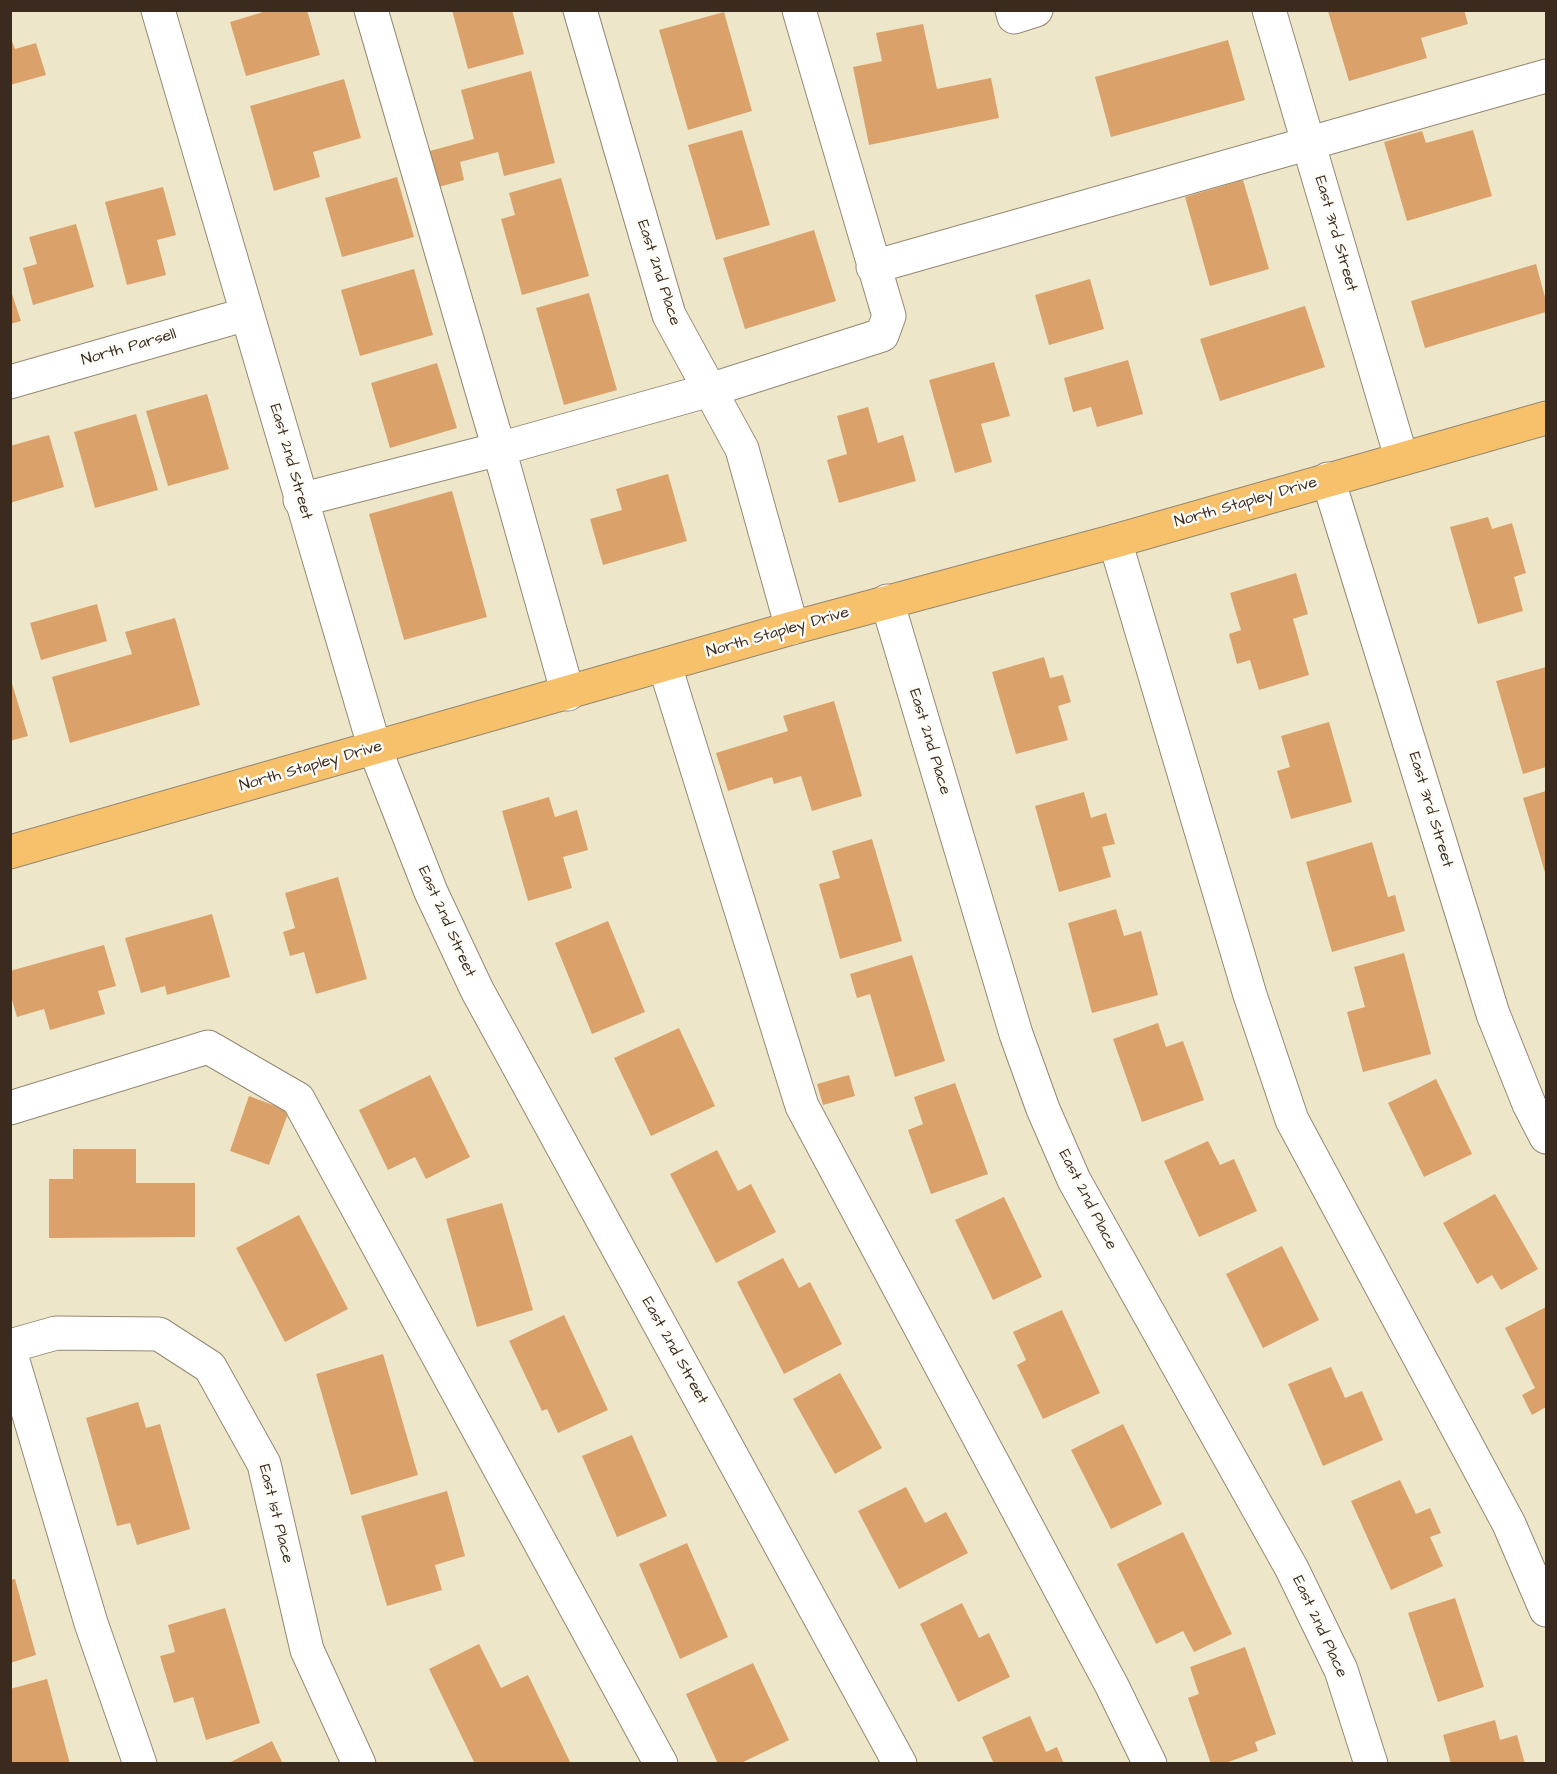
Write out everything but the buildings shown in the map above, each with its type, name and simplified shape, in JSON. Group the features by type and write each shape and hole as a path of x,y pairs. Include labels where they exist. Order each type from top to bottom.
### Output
{"main road":[{"name":"North Stapley Drive","path":"10,852 887,601 1115,541 1546,418"}],"street":[{"name":"East 2nd Street","path":"158,10 300,500 375,749 431,892 477,990 900,1764"},
{"path":"371,10 568,694"},
{"name":"East 2nd Place","path":"580,10 669,315 742,450 792,628"},
{"path":"300,500 499,449 710,390 882,336 889,316 799,10"},
{"path":"1012,10 1014,17 1036,10"},
{"name":"East 3rd Street","path":"1269,10 1401,458"},
{"path":"873,267 1546,76"},
{"name":"North Parsell","path":"10,382 247,314"},
{"name":"East 3rd Street","path":"1328,479 1493,1014 1529,1104 1546,1137"},
{"path":"1115,541 1250,995 1292,1120 1509,1524 1546,1610"},
{"name":"East 2nd Place","path":"887,601 1016,1034 1043,1109 1074,1180 1292,1569 1341,1670 1371,1764"},
{"path":"665,666 801,1106 1112,1686 1150,1764"},
{"path":"10,1108 208,1047 298,1099 661,1764"},
{"name":"East 1st Place","path":"10,1346 56,1334 159,1334 210,1367 264,1464 307,1650 359,1764"},
{"path":"10,1352 91,1623 140,1764"}]}
